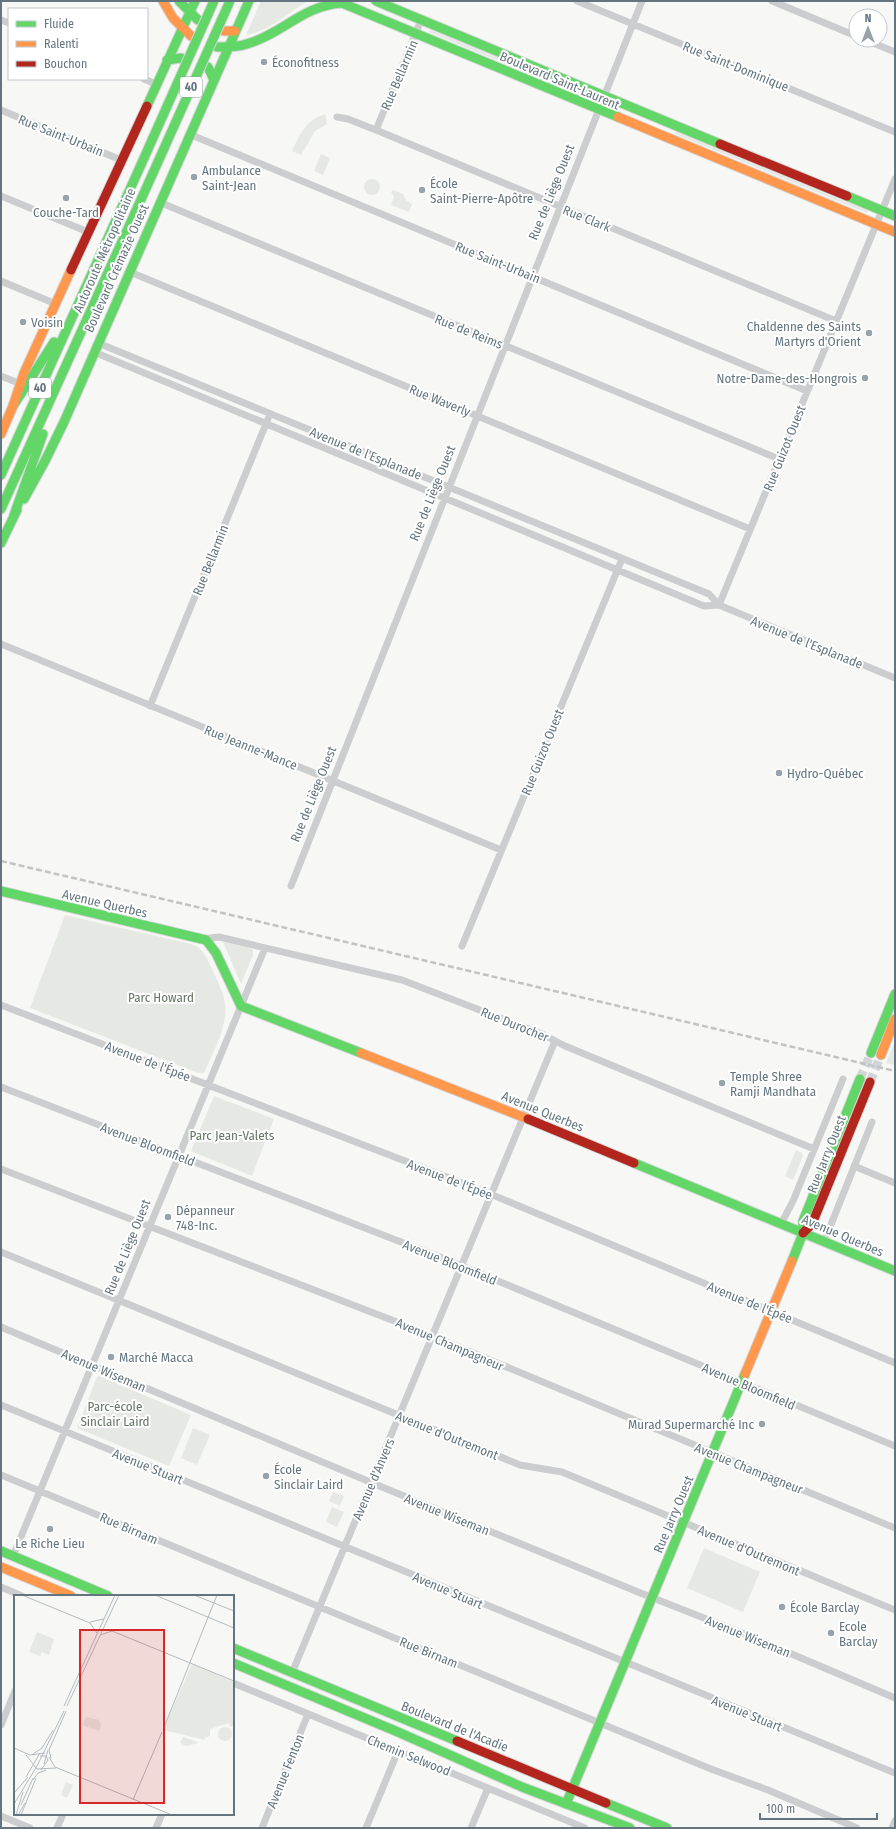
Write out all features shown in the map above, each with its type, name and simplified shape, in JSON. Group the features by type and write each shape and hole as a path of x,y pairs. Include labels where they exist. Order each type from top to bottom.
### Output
{"main road":[{"path":"163,1 173,18 191,36"},
{"path":"179,1 189,13 198,20"},
{"path":"1,434 21,384 88,232 195,1"},
{"name":"Autoroute Métropolitaine","path":"1,475 214,1"},
{"name":"Autoroute Métropolitaine","path":"1,509 230,1"},
{"name":"Boulevard Crémazie Ouest","path":"1,543 14,515 39,475 249,1"},
{"name":"Boulevard Saint-Laurent","path":"376,1 895,216"},
{"name":"Boulevard Saint-Laurent","path":"217,47 228,48 247,44 273,31 310,8 329,2 347,5 895,232"},
{"path":"224,31 235,31"},
{"path":"167,60 181,58"},
{"path":"208,67 214,80"},
{"path":"13,406 79,302"},
{"path":"14,515 73,350"},
{"name":"Avenue Querbes","path":"1,892 203,939"},
{"path":"203,939 213,946 241,1006"},
{"path":"871,1053 895,994"},
{"name":"Avenue Querbes","path":"241,1006 523,1117 895,1271"},
{"path":"880,1055 895,1019"},
{"name":"Rue Jarry Ouest","path":"566,1804 803,1233 803,1220 860,1080"},
{"name":"Rue Jarry Ouest","path":"803,1233 812,1224 870,1082"},
{"path":"1,1551 106,1595"},
{"path":"1,1567 69,1595"},
{"name":"Boulevard de l'Acadie","path":"234,1648 667,1828"},
{"name":"Boulevard de l'Acadie","path":"234,1663 398,1732 511,1783 630,1828"}],"street":[{"name":"Rue Saint-Dominique","path":"577,1 895,132"},
{"name":"Rue de Liège Ouest","path":"291,886 559,206 642,1"},
{"path":"772,1 848,33"},
{"name":"Rue Bellarmin","path":"376,130 422,20"},
{"path":"885,48 895,52"},
{"path":"146,80 156,84"},
{"name":"Rue Saint-Urbain","path":"1,110 121,160"},
{"name":"Rue Clark","path":"337,117 348,119 376,130 836,321"},
{"name":"Rue Saint-Urbain","path":"189,134 807,391"},
{"name":"Rue Guizot Ouest","path":"718,605 895,179"},
{"path":"1,196 88,232"},
{"name":"Rue de Reims","path":"159,202 779,459"},
{"name":"Rue Waverly","path":"130,272 750,529"},
{"path":"1,281 56,304"},
{"name":"Avenue de l'Esplanade","path":"98,343 709,594 718,605"},
{"name":"Avenue de l'Esplanade","path":"94,352 704,606 718,605 895,678"},
{"path":"1,376 21,384"},
{"name":"Rue Bellarmin","path":"150,706 271,414"},
{"name":"Rue Guizot Ouest","path":"462,946 622,559"},
{"name":"Rue Jeanne-Mance","path":"1,644 501,850"},
{"name":"Rue Durocher","path":"203,939 219,937 402,980 542,1034 555,1041 814,1149"},
{"name":"Rue de Liège Ouest","path":"13,1556 265,948"},
{"name":"Avenue de l'Épée","path":"1,1005 490,1194 895,1362"},
{"name":"Avenue d'Anvers","path":"292,1673 490,1194 555,1041"},
{"name":"Rue Jarry Ouest","path":"781,1224 843,1079"},
{"name":"Avenue Bloomfield","path":"1,1087 461,1266 895,1446"},
{"path":"824,1242 872,1122"},
{"path":"854,1166 895,1183"},
{"name":"Avenue Champagneur","path":"1,1169 432,1336 895,1528"},
{"name":"Avenue d'Outremont","path":"1,1252 520,1465 557,1470 895,1610"},
{"name":"Avenue Wiseman","path":"1,1327 652,1598 747,1635 895,1698"},
{"name":"Avenue Stuart","path":"1,1405 895,1773"},
{"name":"Rue Birnam","path":"1,1475 857,1828"},
{"path":"1,1587 20,1595"},
{"name":"Chemin Selwood","path":"234,1683 581,1827"},
{"path":"1,1725 14,1693"},
{"name":"Avenue Fenton","path":"262,1828 308,1714"},
{"path":"366,1828 398,1751"},
{"path":"471,1828 488,1788"},
{"path":"57,1828 63,1815"},
{"path":"156,1828 162,1815"},
{"path":"1,1816 30,1828"},
{"path":"892,1828 895,1821"}],"green space":[{"path":"261,1 308,1 270,26 246,35"},
{"path":"430,30 507,62 506,64 429,32"},
{"path":"325,114 327,124 315,131 301,155 292,151 304,128 313,120"},
{"path":"676,132 868,211 867,213 675,134"},
{"path":"321,154 330,158 323,175 314,171"},
{"path":"372,179 379,184 380,187 375,194 372,195 365,190 364,187 369,180"},
{"path":"393,190 403,194 406,200 412,204 409,212 391,205 394,197 391,192"},
{"name":"Parc Howard","path":"65,915 191,944 202,951 221,990 226,1011 225,1020 219,1039 204,1073 198,1073 30,1008"},
{"path":"223,942 253,950 253,955 241,984"},
{"path":"895,1041 895,1065 886,1063"},
{"name":"Parc Jean-Valets","path":"214,1096 274,1119 252,1176 191,1151"},
{"path":"796,1150 802,1153 803,1156 793,1180 785,1176"},
{"name":"Parc-école Sinclair Laird","path":"99,1376 191,1415 169,1466 77,1428 97,1377"},
{"path":"193,1428 210,1435 197,1465 181,1458"},
{"path":"333,1492 344,1496 340,1506 329,1501"},
{"path":"332,1507 344,1512 337,1527 326,1522"},
{"path":"704,1548 760,1572 743,1612 687,1588"}],"tunnel":[{"path":"860,1079 871,1053"},
{"path":"870,1082 881,1055"}],"railway":[{"path":"1,861 895,1071"}],"traffic: fast":[{"path":"179,1 198,20"},
{"path":"147,106 195,1"},
{"path":"140,167 214,1"},
{"path":"153,173 230,1"},
{"path":"24,499 64,422 249,1"},
{"path":"376,1 720,144"},
{"path":"217,47 230,47 250,43 274,33 316,9 342,3 618,117"},
{"path":"167,60 181,58"},
{"path":"208,67 214,80"},
{"path":"1,475 140,167"},
{"path":"1,509 153,173"},
{"path":"847,196 895,216"},
{"path":"13,406 54,342"},
{"path":"14,515 43,434"},
{"path":"1,543 17,510"},
{"path":"1,891 206,940 216,953 241,1006 361,1053"},
{"path":"871,1053 895,994"},
{"path":"792,1261 803,1233 803,1221 860,1079"},
{"path":"634,1163 895,1271"},
{"path":"566,1804 745,1374"},
{"path":"1,1551 106,1595"},
{"path":"234,1648 457,1741"},
{"path":"234,1663 398,1732 522,1787 630,1828"},
{"path":"606,1803 667,1828"}],"traffic: slow":[{"path":"163,1 173,18 191,36"},
{"path":"224,31 235,31"},
{"path":"618,117 895,232"},
{"path":"1,434 13,406 24,373 71,270"},
{"path":"881,1055 895,1019"},
{"path":"361,1053 528,1119"},
{"path":"745,1374 792,1261"},
{"path":"1,1567 69,1595"}],"traffic: jam":[{"path":"71,270 147,106"},
{"path":"720,144 847,196"},
{"path":"803,1233 812,1224 870,1082"},
{"path":"528,1119 634,1163"},
{"path":"457,1741 606,1803"}],"place":[{"name":"Éconofitness","path":"264,62"},
{"name":"Ambulance Saint-Jean","path":"194,177"},
{"name":"École Saint-Pierre-Apôtre","path":"422,190"},
{"name":"Couche-Tard","path":"66,198"},
{"name":"Voisin","path":"23,322"},
{"name":"Chaldenne des Saints Martyrs d'Orient","path":"869,333"},
{"name":"Notre-Dame-des-Hongrois","path":"865,378"},
{"name":"Hydro-Québec","path":"779,773"},
{"name":"Temple Shree Ramji Mandhata","path":"722,1083"},
{"name":"Dépanneur 748-Inc.","path":"168,1217"},
{"name":"Marché Macca","path":"111,1357"},
{"name":"Murad Supermarché Inc","path":"762,1424"},
{"name":"École Sinclair Laird","path":"266,1476"},
{"name":"Le Riche Lieu","path":"50,1529"},
{"name":"École Barclay","path":"782,1607"},
{"name":"Ecole Barclay","path":"831,1633"}]}
